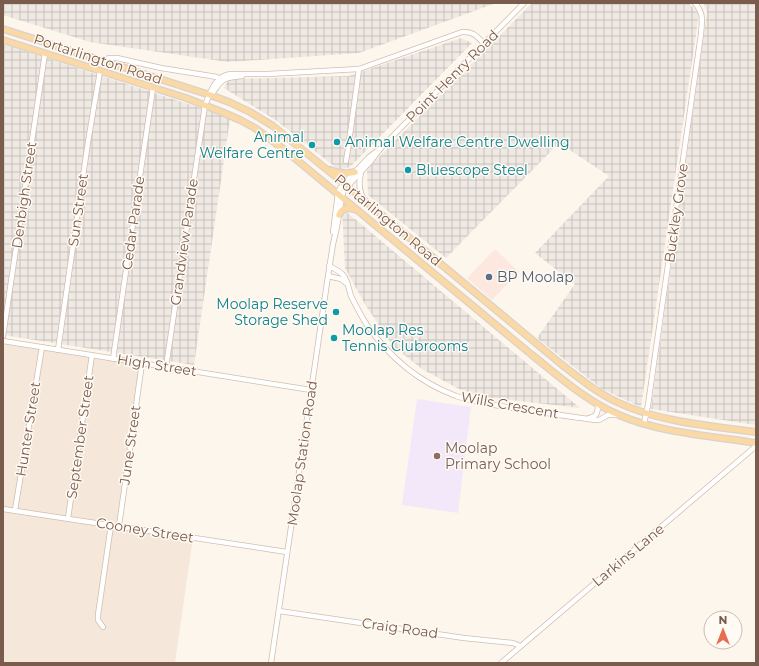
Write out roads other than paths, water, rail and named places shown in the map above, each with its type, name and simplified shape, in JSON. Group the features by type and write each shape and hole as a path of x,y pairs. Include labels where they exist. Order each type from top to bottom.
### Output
{"main road":[{"name":"Portarlington Road","path":"3,29 210,95 250,112 267,123 346,185 582,380 602,394 646,413 666,418 756,432"},
{"name":"Portarlington Road","path":"3,40 205,105 240,120 261,132 286,151 571,386 598,404 619,415 644,424 756,443"},
{"path":"324,168 337,173 359,171"},
{"path":"339,215 341,210 346,208 359,211"}],"street":[{"name":"Point Henry Road","path":"340,194 368,158 381,148 524,3"},
{"name":"Buckley Grove","path":"644,424 648,405 702,28 701,11 695,3"},
{"path":"102,60 117,58 161,68 208,75 221,79 268,74 359,69 462,32 471,32 475,34 484,44"},
{"name":"Denbigh Street","path":"3,336 45,53"},
{"path":"346,160 359,69"},
{"name":"Sun Street","path":"58,350 87,148 100,71"},
{"name":"Grandview Parade","path":"166,367 205,105 221,79"},
{"name":"Cedar Parade","path":"113,358 153,88"},
{"path":"359,171 359,187 365,201"},
{"name":"Moolap Station Road","path":"271,663 329,266 339,215 340,194"},
{"name":"Moolap Station Road","path":"333,244 334,226 340,194"},
{"name":"Wills Crescent","path":"329,266 338,270 346,279 363,320 383,346 402,364 428,382 457,396 484,404 595,420 599,420 608,415 619,415"},
{"path":"328,276 341,279 347,284"},
{"name":"High Street","path":"3,341 311,390"},
{"name":"Hunter Street","path":"15,510 42,347"},
{"name":"September Street","path":"68,518 92,355"},
{"name":"June Street","path":"119,526 142,363"},
{"name":"Wills Crescent","path":"581,418 591,418 595,416 598,411 598,404"},
{"name":"Larkins Lane","path":"501,663 756,446"},
{"name":"Cooney Street","path":"3,509 287,552"},
{"path":"103,627 98,620 98,615 111,525"},
{"name":"Craig Road","path":"279,611 464,638 513,643 520,646"}],"place":[{"name":"Animal Welfare Centre Dwelling","path":"337,142"},
{"name":"Animal Welfare Centre","path":"312,145"},
{"name":"Bluescope Steel","path":"408,170"},
{"name":"BP Moolap","path":"489,277"},
{"name":"Moolap Reserve Storage Shed","path":"336,312"},
{"name":"Moolap Res Tennis Clubrooms","path":"334,338"},
{"name":"Moolap Primary School","path":"437,456"}]}
